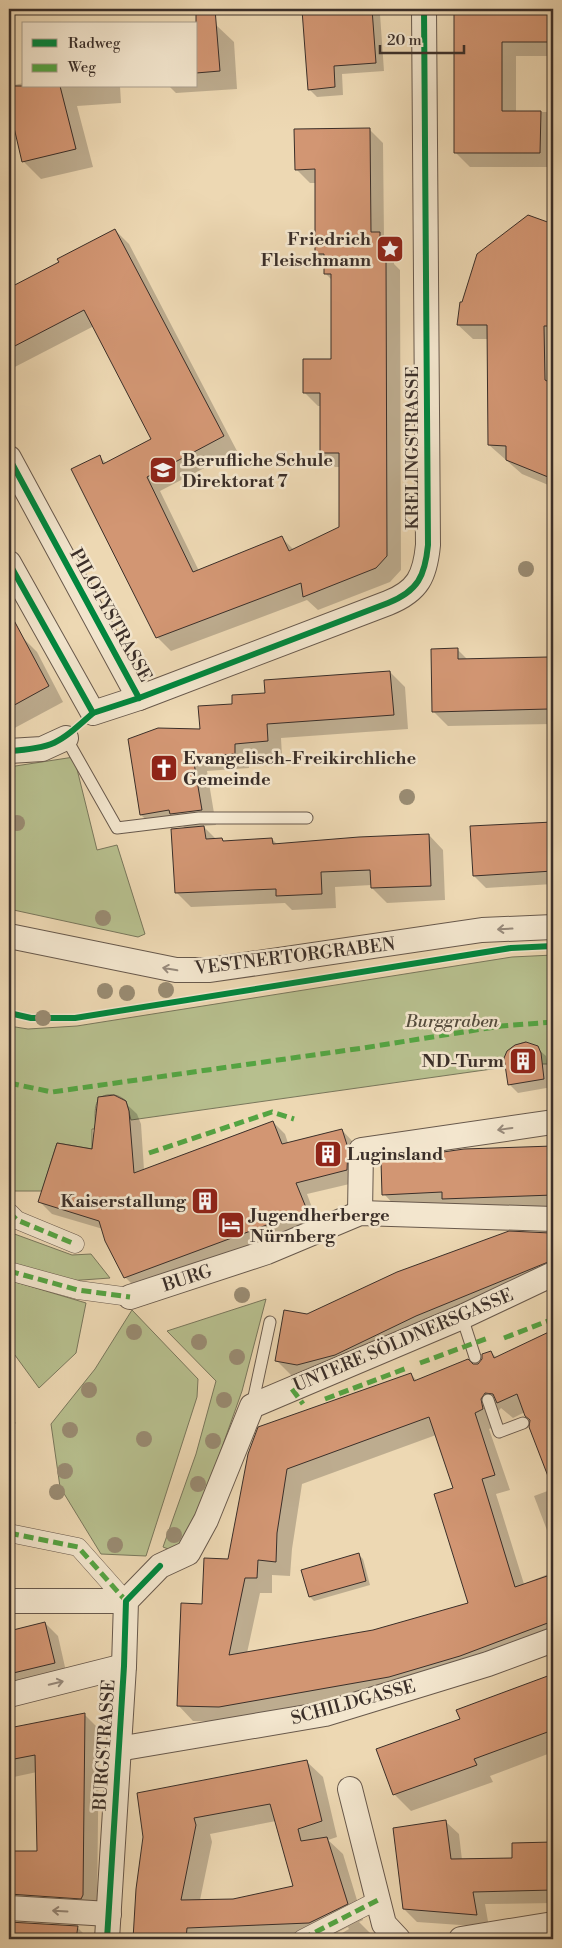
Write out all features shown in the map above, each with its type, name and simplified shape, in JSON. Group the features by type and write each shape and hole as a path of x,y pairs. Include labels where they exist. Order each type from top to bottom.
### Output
{"street":[{"name":"KRELINGSTRASSE","path":"139,698 400,598 418,584 426,566 428,545 424,9"},
{"name":"PILOTYSTRASSE","path":"9,458 139,698 93,713 9,562"},
{"path":"9,751 42,749 66,738"},
{"name":"VESTNERTORGRABEN","path":"9,936 176,970 210,970 482,930 553,927"},
{"path":"553,1122 361,1150 360,1214 553,1219"},
{"path":"9,1212 17,1220 75,1244"},
{"name":"BURG","path":"9,1272 78,1290 130,1297 267,1252 360,1214"},
{"name":"UNTERE SÖLDNERSGASSE","path":"252,1406 462,1318 553,1274"},
{"path":"9,1601 126,1602 160,1566 188,1553 206,1520 252,1406"},
{"path":"9,1533 78,1547 126,1602"},
{"name":"BURGSTRASSE","path":"107,1939 124,1666 126,1602"},
{"name":"SCHILDGASSE","path":"118,1749 325,1714 488,1664 553,1640"},
{"path":"9,1695 124,1666"},
{"path":"350,1789 384,1924 397,1939"},
{"path":"302,1939 378,1900"},
{"path":"9,1908 109,1914"},
{"path":"461,1939 553,1924"}],"lane":[{"path":"66,738 117,828 199,818 307,818"},
{"path":"462,1318 475,1357"},
{"path":"252,1406 270,1322"},
{"path":"488,1400 499,1432 523,1423"}],"green space":[{"path":"74,757 97,850 117,845 145,934 138,937 9,909 9,767"},
{"name":"Burggraben","path":"553,955 553,1064 542,1064 526,1042 516,1045 509,1050 505,1061 506,1067 131,1120 126,1101 117,1096 107,1095 99,1099 95,1108 96,1129 92,1129 92,1149 57,1143 42,1191 9,1191 9,1026 28,1029 77,1026 512,957"},
{"path":"9,1232 72,1255 91,1254 110,1278 68,1281 9,1263"},
{"path":"9,1280 86,1303 76,1353 39,1388 9,1347"},
{"path":"266,1299 242,1391 204,1498 176,1552 163,1547 196,1454 216,1381 167,1331"},
{"path":"132,1310 198,1379 197,1397 146,1556 101,1554 60,1487 51,1424 95,1369"}],"building":[{"path":"196,9 215,9 220,71 198,73 198,22 196,22"},
{"path":"372,9 376,63 334,66 335,87 308,90 302,10"},
{"path":"454,9 553,9 553,42 502,42 502,111 541,111 540,153 454,153"},
{"path":"9,86 61,88 76,149 22,162 9,106"},
{"path":"370,128 371,232 380,232 380,255 386,255 387,556 376,568 303,597 301,583 156,638 71,469 100,455 103,464 151,439 84,310 9,349 9,288 59,262 57,259 115,229 224,436 147,477 193,572 282,536 289,551 339,527 339,453 320,453 320,393 303,393 303,359 331,359 331,274 324,274 324,254 315,254 315,169 295,170 294,129"},
{"path":"528,215 553,224 553,326 544,326 545,380 553,384 553,479 506,460 506,446 488,445 487,325 457,325 460,302 462,302 477,254"},
{"path":"9,611 49,686 9,708"},
{"path":"458,648 458,659 548,657 549,709 432,712 431,649"},
{"path":"390,671 394,715 267,724 268,741 235,744 235,754 193,757 202,810 170,814 169,810 140,815 128,739 158,728 200,729 198,706 232,704 232,695 265,693 264,680"},
{"path":"553,822 553,871 473,876 470,826"},
{"path":"204,826 206,839 222,838 223,841 272,838 273,844 429,834 431,886 371,888 370,870 321,872 322,894 276,896 276,889 175,893 171,829"},
{"name":"ND-Turm","path":"526,1042 538,1046 541,1053 544,1079 508,1085 504,1058 507,1051 515,1045"},
{"name":"Kaiserstallung","path":"114,1095 126,1101 129,1111 134,1173 273,1121 282,1144 342,1129 348,1148 347,1170 296,1183 307,1210 124,1278 105,1241 99,1221 38,1202 57,1143 92,1149 98,1097"},
{"path":"553,1146 553,1195 442,1199 442,1192 382,1195 381,1161 464,1149"},
{"path":"509,1231 550,1233 553,1244 553,1260 416,1316 335,1355 297,1365 275,1361 284,1310 307,1314 397,1272"},
{"path":"553,1330 553,1484 551,1484 529,1427 530,1420 525,1416 517,1394 497,1403 493,1394 485,1393 481,1399 483,1409 475,1413 495,1475 482,1479 515,1587 553,1574 553,1621 460,1656 389,1677 219,1707 177,1706 181,1603 202,1604 204,1558 228,1559 248,1454 258,1427 411,1373 414,1381 468,1359 473,1364 478,1364 482,1359 482,1354 491,1351 494,1358","holes":["429,1417 453,1488 434,1494 468,1603 373,1630 229,1655 245,1578 257,1578 258,1560 276,1562 277,1533 287,1469"]},
{"path":"359,1553 366,1581 309,1597 301,1570"},
{"path":"45,1622 55,1663 9,1674 9,1631"},
{"path":"553,1674 553,1730 474,1759 477,1765 393,1795 376,1749 460,1719 456,1710"},
{"path":"85,1713 83,1895 81,1899 9,1894 9,1851 37,1851 35,1755 9,1760 9,1728"},
{"path":"307,1760 322,1821 298,1829 301,1841 327,1837 348,1904 309,1923 187,1928 186,1939 133,1939 136,1889 143,1837 137,1793","holes":["270,1804 293,1886 233,1899 181,1900 196,1825 194,1818"]},
{"path":"446,1820 451,1859 512,1858 512,1843 553,1842 553,1890 473,1892 477,1915 403,1909 393,1828"},
{"path":"9,1922 78,1926 76,1939 9,1939"}],"marked path":[{"path":"9,1083 52,1092 363,1048 501,1026 553,1022"},
{"path":"149,1153 272,1112 294,1119"},
{"path":"9,1212 17,1220 75,1244"},
{"path":"9,1271 78,1290 130,1297"},
{"path":"504,1338 553,1319"},
{"path":"420,1363 488,1338"},
{"path":"325,1399 407,1368"},
{"path":"292,1389 303,1404"},
{"path":"9,1533 78,1547 126,1601"},
{"path":"302,1939 378,1900"}],"cycle path":[{"path":"9,563 93,713 139,698 388,603 413,588 422,574 428,545 424,9"},
{"path":"9,458 139,698"},
{"path":"9,751 37,748 56,742 93,713"},
{"path":"9,1013 31,1018 75,1018 511,948 553,946"},
{"path":"107,1939 124,1666 126,1601 160,1566"}],"place":[{"name":"Friedrich Fleischmann","path":"390,249"},
{"name":"Berufliche Schule Direktorat 7","path":"163,470"},
{"name":"Evangelisch-Freikirchliche Gemeinde","path":"164,768"},
{"name":"ND-Turm","path":"523,1061"},
{"name":"Luginsland","path":"328,1154"},
{"name":"Kaiserstallung","path":"205,1201"},
{"name":"Jugendherberge Nürnberg","path":"231,1225"}]}
